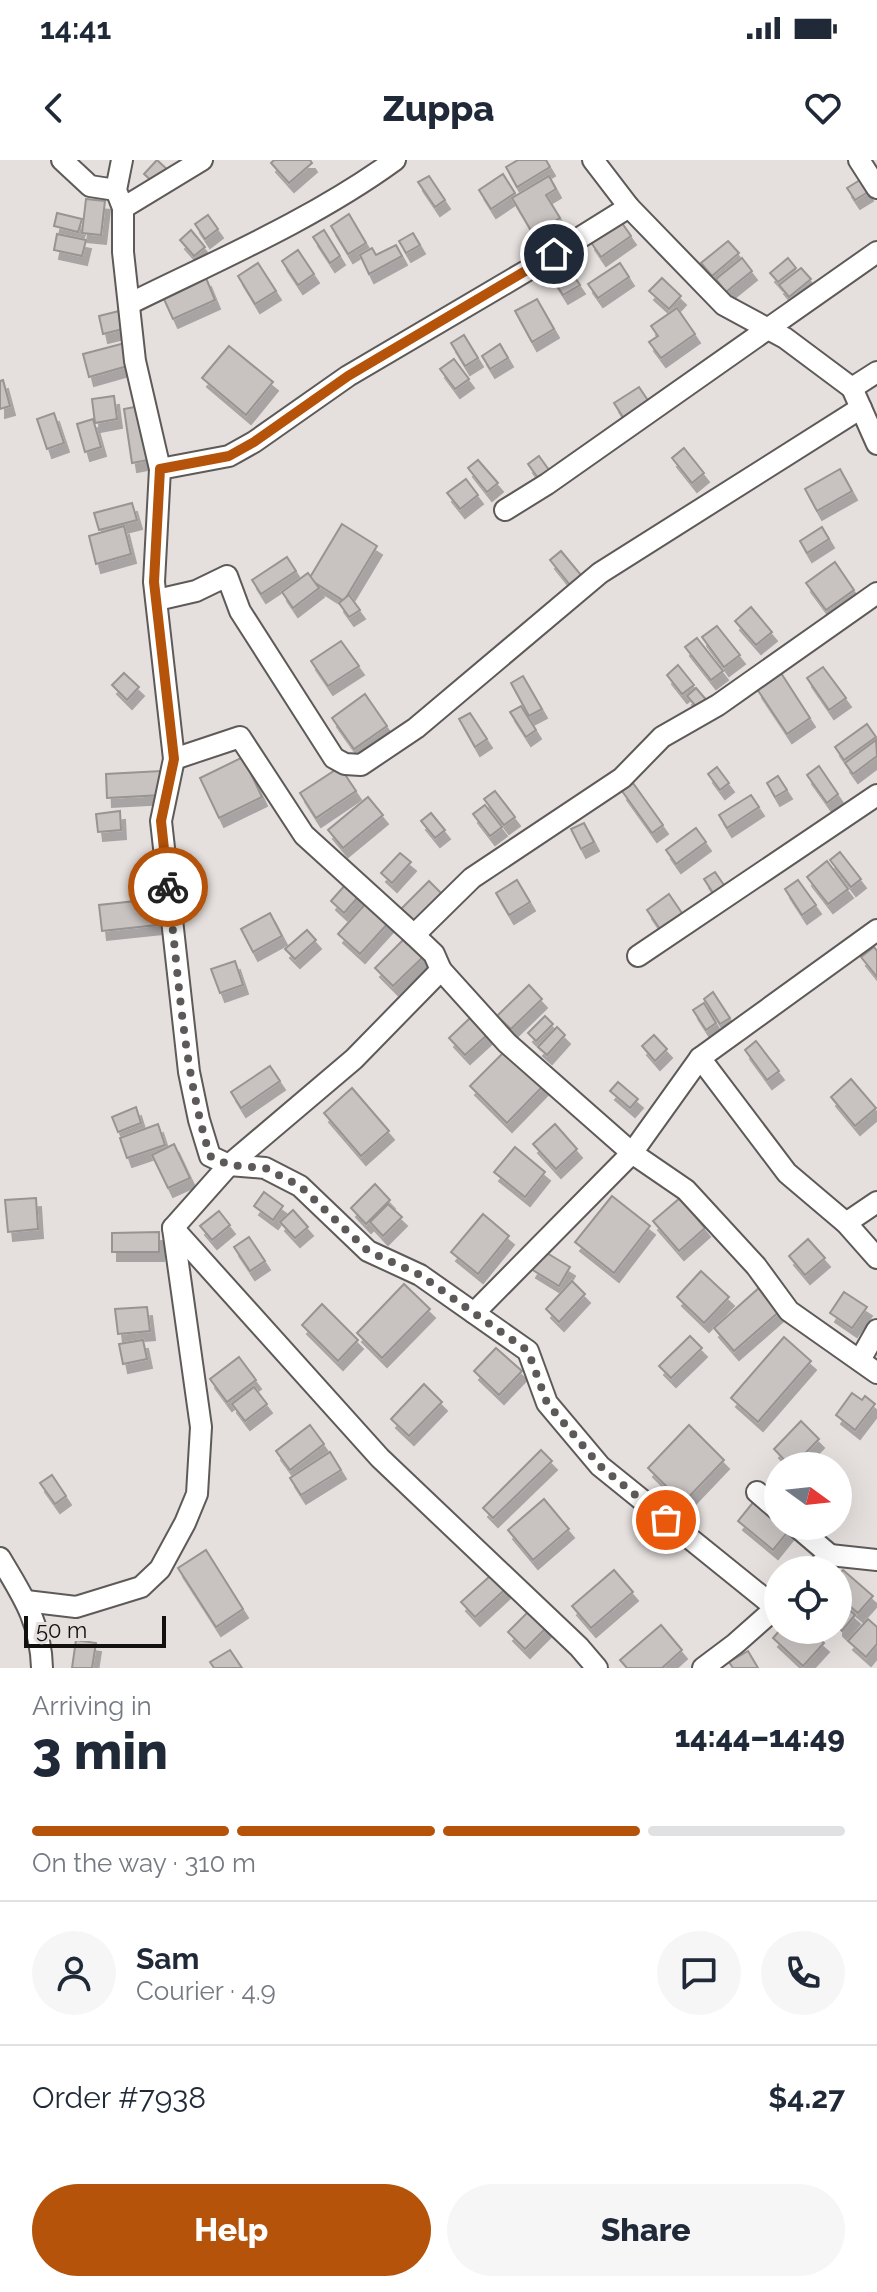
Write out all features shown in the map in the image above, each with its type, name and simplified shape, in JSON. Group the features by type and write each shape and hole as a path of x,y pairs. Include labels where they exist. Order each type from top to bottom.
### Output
{"street":[{"path":"62,160 90,186 119,199 202,160"},
{"path":"122,160 119,199 135,361 160,469 154,582 174,759 161,821 189,1072 210,1156 229,1165 265,1168 300,1186 368,1251 420,1275 528,1351 547,1403 600,1466 764,1597"},
{"path":"129,304 356,187 395,160"},
{"path":"593,160 629,207 724,305 785,338 852,388 877,444"},
{"path":"859,160 877,188"},
{"path":"160,469 229,456 348,376 629,207"},
{"path":"505,510 547,484 877,252"},
{"path":"852,388 877,372"},
{"path":"157,600 196,591 227,576 240,611 334,758 345,764 361,765 416,728 600,573 861,408"},
{"path":"414,935 472,878 622,778 662,737 718,705 877,593"},
{"path":"174,759 240,737 304,835 434,954 441,970 507,1043 632,1153 686,1190 756,1266 789,1311 869,1366 877,1330"},
{"path":"638,956 877,795"},
{"path":"474,1313 632,1153 700,1058 877,930"},
{"path":"26,1601 76,1607 141,1587 160,1569 197,1494 201,1427 173,1228 229,1165 354,1059 441,970"},
{"path":"700,1058 787,1173 846,1223 877,1258"},
{"path":"846,1223 877,1202"},
{"path":"173,1228 380,1458 579,1647 597,1668"},
{"path":"757,1492 764,1498"},
{"path":"812,1540 830,1555 877,1560"},
{"path":"1,1563 26,1601 41,1643 42,1668"},
{"path":"703,1668 764,1618"}],"building":[{"path":"157,160 169,171 156,185 144,174"},
{"path":"274,160 310,160 312,163 289,183 271,163"},
{"path":"518,160 546,160 550,167 517,187 506,167"},
{"path":"503,174 515,193 491,209 479,190"},
{"path":"429,176 445,200 435,207 418,182"},
{"path":"549,176 556,189 546,195 560,218 533,234 512,198"},
{"path":"860,180 868,192 855,200 847,188"},
{"path":"86,199 105,201 101,235 82,233"},
{"path":"57,213 82,219 78,232 54,226"},
{"path":"349,214 366,243 348,254 331,226"},
{"path":"208,215 218,229 205,239 195,224"},
{"path":"620,220 631,236 601,257 590,241"},
{"path":"191,230 205,247 194,256 180,240"},
{"path":"324,230 340,256 330,263 313,237"},
{"path":"413,233 420,245 406,253 399,241"},
{"path":"57,234 86,240 82,256 54,250"},
{"path":"728,241 739,253 712,276 701,263"},
{"path":"396,245 402,256 369,274 360,255 372,248 376,255"},
{"path":"298,250 314,274 298,285 282,261"},
{"path":"742,258 752,271 726,292 716,279"},
{"path":"788,258 796,268 778,282 770,273"},
{"path":"258,263 276,291 255,304 238,276"},
{"path":"565,263 580,285 563,295 549,273"},
{"path":"620,263 629,277 598,298 588,284"},
{"path":"801,268 811,279 789,297 779,285"},
{"path":"206,278 215,300 173,319 163,297"},
{"path":"662,278 681,296 669,309 649,291"},
{"path":"537,299 554,329 532,342 515,311"},
{"path":"677,308 695,334 661,358 649,342 658,336 651,326"},
{"path":"123,310 127,328 103,334 99,316"},
{"path":"464,335 478,358 465,366 451,343"},
{"path":"125,343 131,365 89,377 83,354"},
{"path":"500,344 508,358 490,369 482,356"},
{"path":"229,346 273,382 246,415 202,378"},
{"path":"454,359 469,379 455,389 440,369"},
{"path":"3,380 10,406 0,409 0,381"},
{"path":"639,387 653,408 628,425 614,403"},
{"path":"114,396 117,419 95,423 92,399"},
{"path":"140,406 148,460 132,463 124,409"},
{"path":"54,413 64,443 47,449 37,419"},
{"path":"93,419 101,447 85,452 77,424"},
{"path":"684,448 704,473 692,483 672,458"},
{"path":"539,456 554,477 543,485 528,464"},
{"path":"478,460 498,483 487,492 468,468"},
{"path":"840,469 852,491 817,511 805,489"},
{"path":"466,479 478,495 460,509 447,493"},
{"path":"132,503 137,520 99,530 94,513"},
{"path":"342,524 377,546 344,601 309,579"},
{"path":"124,526 131,554 96,564 89,536"},
{"path":"822,527 829,539 807,553 800,541"},
{"path":"561,551 586,581 574,590 550,560"},
{"path":"287,557 296,571 261,594 252,580"},
{"path":"835,562 854,590 826,610 806,583"},
{"path":"308,573 319,588 293,608 282,592"},
{"path":"349,595 360,610 349,617 339,603"},
{"path":"751,607 772,632 756,645 735,621"},
{"path":"717,626 740,655 724,667 702,637"},
{"path":"697,638 723,671 711,680 685,647"},
{"path":"341,641 359,666 328,686 311,661"},
{"path":"678,665 694,685 682,694 667,675"},
{"path":"823,667 846,698 829,710 807,678"},
{"path":"124,673 139,687 127,700 112,685"},
{"path":"781,673 810,718 787,734 757,689"},
{"path":"523,676 542,709 529,716 511,683"},
{"path":"696,688 709,703 700,711 687,696"},
{"path":"365,694 387,726 354,749 332,718"},
{"path":"521,706 536,730 526,737 510,712"},
{"path":"470,713 487,739 475,747 459,719"},
{"path":"867,724 876,737 844,760 835,747"},
{"path":"876,740 877,756 853,774 845,763"},
{"path":"243,757 262,797 219,818 200,778"},
{"path":"819,766 838,794 827,803 807,775"},
{"path":"340,767 356,791 316,818 300,793"},
{"path":"717,767 729,783 720,790 708,774"},
{"path":"161,771 162,795 107,798 106,774"},
{"path":"778,776 787,790 775,797 767,783"},
{"path":"633,783 663,825 652,833 622,791"},
{"path":"495,791 515,817 504,825 484,799"},
{"path":"751,795 759,807 727,828 719,815"},
{"path":"368,797 383,815 343,848 328,830"},
{"path":"485,805 502,827 490,836 473,814"},
{"path":"120,811 121,830 98,832 96,814"},
{"path":"431,813 445,830 435,838 421,821"},
{"path":"584,823 594,842 581,849 571,829"},
{"path":"696,828 706,842 676,864 666,850"},
{"path":"840,852 861,879 851,887 830,860"},
{"path":"400,853 411,862 392,883 381,873"},
{"path":"827,861 848,889 828,904 807,877"},
{"path":"715,872 726,888 715,896 704,879"},
{"path":"517,880 530,902 509,915 496,893"},
{"path":"798,880 816,905 802,915 785,889"},
{"path":"429,881 442,894 413,924 400,910"},
{"path":"346,884 359,896 344,913 331,901"},
{"path":"669,894 686,919 664,935 647,910"},
{"path":"154,899 157,925 102,931 99,905"},
{"path":"369,900 391,920 360,954 338,934"},
{"path":"270,913 282,936 253,952 241,929"},
{"path":"307,930 316,940 295,959 285,949"},
{"path":"408,935 426,954 393,986 375,968"},
{"path":"874,947 877,951 877,977 861,957"},
{"path":"235,961 243,985 220,993 211,969"},
{"path":"529,985 542,999 511,1029 497,1016"},
{"path":"713,992 730,1018 720,1024 704,999"},
{"path":"704,1003 716,1023 706,1030 693,1010"},
{"path":"545,1016 553,1024 536,1041 528,1033"},
{"path":"470,1018 487,1035 465,1055 449,1038"},
{"path":"557,1027 565,1035 547,1055 538,1047"},
{"path":"654,1035 667,1049 655,1061 642,1046"},
{"path":"756,1041 779,1071 767,1080 745,1050"},
{"path":"507,1049 543,1086 507,1123 470,1086"},
{"path":"270,1066 280,1081 241,1108 231,1092"},
{"path":"851,1079 876,1108 855,1126 831,1097"},
{"path":"618,1082 638,1099 630,1108 610,1091"},
{"path":"352,1088 389,1131 361,1156 324,1113"},
{"path":"136,1107 141,1123 118,1132 112,1117"},
{"path":"158,1124 165,1145 127,1158 120,1138"},
{"path":"555,1124 577,1149 556,1169 533,1144"},
{"path":"174,1144 190,1178 168,1188 152,1155"},
{"path":"515,1147 545,1172 525,1197 494,1172"},
{"path":"375,1184 390,1200 366,1224 351,1208"},
{"path":"264,1192 283,1206 273,1220 254,1206"},
{"path":"612,1196 650,1226 614,1273 575,1242"},
{"path":"36,1198 38,1229 8,1232 5,1200"},
{"path":"680,1198 705,1228 679,1251 653,1221"},
{"path":"388,1204 402,1217 383,1236 370,1222"},
{"path":"293,1210 308,1227 295,1238 280,1222"},
{"path":"219,1211 230,1225 212,1240 200,1226"},
{"path":"483,1214 509,1236 478,1274 451,1252"},
{"path":"159,1232 159,1252 112,1252 112,1233"},
{"path":"249,1237 265,1261 250,1271 234,1247"},
{"path":"808,1239 825,1258 805,1275 789,1256"},
{"path":"542,1250 570,1267 559,1286 531,1269"},
{"path":"701,1271 729,1297 704,1323 677,1297"},
{"path":"572,1281 585,1294 559,1322 546,1309"},
{"path":"404,1284 430,1309 382,1358 357,1333"},
{"path":"760,1287 781,1310 734,1351 714,1328"},
{"path":"844,1292 867,1307 852,1328 830,1313"},
{"path":"322,1304 358,1340 338,1361 302,1325"},
{"path":"147,1307 150,1331 118,1334 115,1309"},
{"path":"690,1336 702,1348 671,1378 659,1366"},
{"path":"784,1337 811,1361 758,1422 731,1398"},
{"path":"143,1340 147,1359 123,1364 119,1344"},
{"path":"496,1348 522,1371 499,1395 474,1371"},
{"path":"239,1357 256,1380 227,1402 210,1379"},
{"path":"424,1384 442,1402 409,1436 391,1419"},
{"path":"254,1387 267,1404 245,1421 232,1404"},
{"path":"852,1393 862,1400 865,1396 875,1404 855,1430 836,1415"},
{"path":"801,1421 819,1439 806,1452 777,1452 774,1449"},
{"path":"310,1425 324,1444 290,1470 276,1451"},
{"path":"689,1425 724,1460 683,1503 648,1468"},
{"path":"541,1450 552,1461 493,1518 483,1508"},
{"path":"330,1452 341,1470 301,1495 290,1478"},
{"path":"52,1475 66,1496 55,1504 40,1483"},
{"path":"544,1499 569,1529 533,1560 508,1530"},
{"path":"755,1500 764,1507 764,1540 781,1540 773,1550 738,1521"},
{"path":"206,1550 243,1609 216,1627 178,1568"},
{"path":"498,1569 511,1584 475,1617 461,1602"},
{"path":"614,1570 633,1592 591,1628 572,1606"},
{"path":"852,1578 873,1596 858,1613 852,1608"},
{"path":"539,1601 556,1618 525,1649 508,1632"},
{"path":"868,1619 877,1627 877,1644 866,1657 851,1644 852,1637"},
{"path":"661,1625 682,1650 662,1668 627,1668 620,1660"},
{"path":"76,1640 96,1643 92,1668 72,1668"},
{"path":"779,1644 823,1644 803,1666"},
{"path":"230,1650 242,1668 214,1668 210,1662"},
{"path":"748,1651 758,1668 733,1668 729,1662"}],"way so far":[{"path":"168,887 189,1072 210,1156 229,1165 265,1168 300,1186 368,1251 420,1275 528,1351 547,1403 600,1466 666,1520"}],"route":[{"path":"168,887 161,821 174,759 154,582 160,469 229,456 348,376 554,254"}]}
